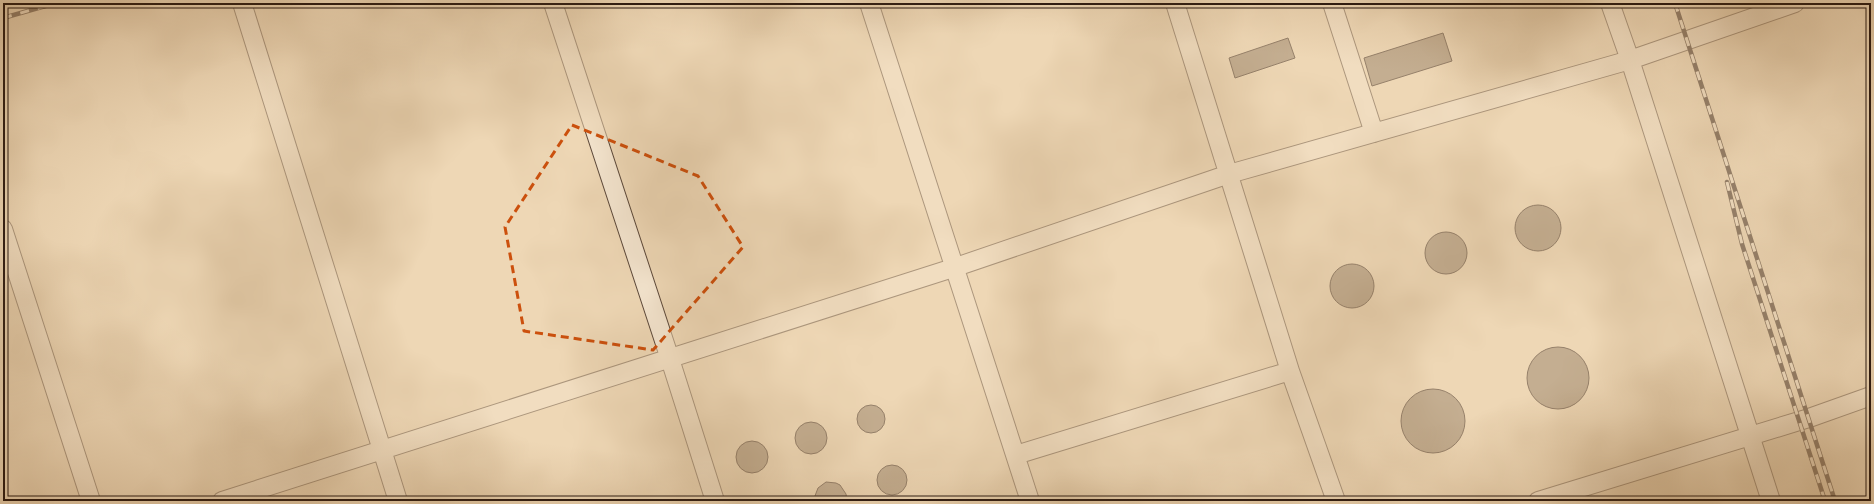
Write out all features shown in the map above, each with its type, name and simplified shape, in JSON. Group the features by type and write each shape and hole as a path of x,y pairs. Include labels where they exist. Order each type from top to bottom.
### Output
{"lane":[{"path":"242,3 398,501"},
{"path":"553,3 670,358 715,501"},
{"path":"869,3 1030,501"},
{"path":"1175,3 1290,371 1336,501"},
{"path":"1332,3 1374,133"},
{"path":"1610,3 1630,60 1771,501"},
{"path":"222,501 954,268 1228,174 1630,60 1795,3"},
{"path":"3,229 91,501"},
{"path":"1016,455 1290,371"},
{"path":"1538,501 1751,436 1871,396"}],"highlighted area":[{"path":"572,125 698,176 743,247 653,350 524,331 505,227"}],"building":[{"path":"1443,33 1452,61 1372,86 1364,58"},
{"path":"1288,38 1295,58 1235,78 1229,58"},
{"path":"1534,205 1542,205 1551,209 1557,215 1561,228 1557,241 1551,247 1542,251 1534,251 1525,247 1519,241 1515,232 1515,224 1519,215 1525,209"},
{"path":"1446,232 1461,238 1467,253 1461,268 1446,274 1431,268 1425,253 1431,238"},
{"path":"1348,264 1356,264 1361,265 1368,270 1373,277 1373,295 1368,302 1361,307 1348,308 1340,305 1333,298 1330,290 1330,282 1333,274 1340,267"},
{"path":"1558,347 1570,350 1580,356 1586,366 1589,378 1586,390 1580,400 1570,406 1558,409 1546,406 1536,400 1530,390 1527,378 1530,366 1536,356 1546,350"},
{"path":"1433,389 1451,395 1459,403 1465,421 1459,439 1451,447 1433,453 1415,447 1407,439 1401,421 1407,403 1415,395"},
{"path":"871,405 881,409 885,419 881,429 871,433 861,429 857,419 861,409"},
{"path":"811,422 822,427 827,438 822,449 811,454 800,449 795,438 800,427"},
{"path":"749,441 755,441 764,445 768,457 764,469 755,473 749,473 740,469 736,460 736,454 740,445"},
{"path":"892,465 903,469 907,480 903,491 892,495 881,491 877,480 881,469"},
{"path":"826,482 840,485 846,494 847,501 813,501 818,488"}],"railway":[{"path":"3,5 11,3"},
{"path":"3,18 56,3"},
{"path":"1675,3 1835,501"},
{"path":"1727,182 1742,244 1825,501"}]}
